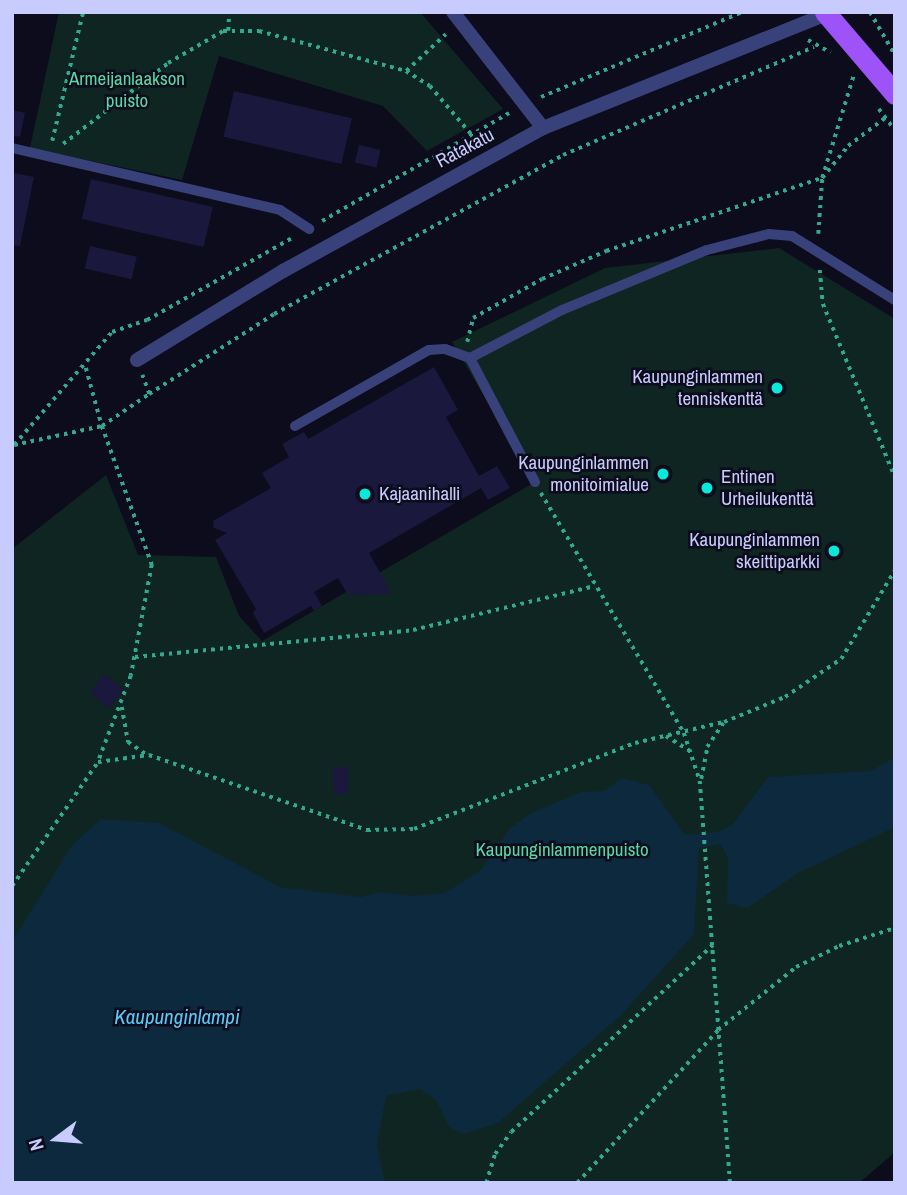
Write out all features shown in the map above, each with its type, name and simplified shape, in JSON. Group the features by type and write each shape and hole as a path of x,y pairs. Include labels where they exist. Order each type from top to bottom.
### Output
{"main road":[{"path":"828,13 895,94"}],"street":[{"path":"453,12 528,105 543,128"},
{"name":"Ratakatu","path":"137,360 283,271 543,128 828,13"}],"lane":[{"path":"12,148 280,210 309,229"},
{"path":"470,358 562,310 707,250 769,234 792,236 817,249 895,300"},
{"path":"295,426 429,350 445,349 470,358 535,482"}],"path":[{"path":"49,155 83,12"},
{"path":"228,31 229,12"},
{"path":"13,445 86,368 111,332 147,320 471,134 528,105 742,12"},
{"path":"870,12 895,55"},
{"path":"796,25 814,47 839,61"},
{"path":"49,155 169,63 228,31 259,31 406,71 430,86 471,134"},
{"path":"406,71 446,34"},
{"path":"13,445 102,426 274,314 564,155 814,47"},
{"path":"845,68 861,87"},
{"path":"853,77 822,178 817,249 823,304 895,477"},
{"path":"869,97 895,130"},
{"path":"470,358 466,333 474,318 542,279 606,251 822,178 848,146 886,118"},
{"path":"137,360 149,394"},
{"path":"12,886 98,762 122,705 135,657 152,565 102,426 86,368"},
{"path":"535,482 684,733 692,752 700,781 709,854 718,1030 730,1183"},
{"path":"122,705 128,742 149,755 367,830 391,834 438,822 635,743 724,722 825,674 841,659 895,570"},
{"path":"135,657 413,630 595,586"},
{"path":"700,781 707,747 724,722"},
{"path":"667,736 692,752"},
{"path":"98,762 149,755"},
{"path":"577,1183 718,1030 813,957 895,928"},
{"path":"486,1183 495,1154 512,1132 713,945"}],"green space":[{"name":"Armeijanlaakson puisto","path":"59,12 420,12 503,109 427,151 383,106 219,56 182,180 30,148"},
{"name":"Kaupunginlammenpuisto","path":"779,248 895,319 895,1152 859,1183 12,1183 12,549 106,475 138,555 216,557 239,616 262,641 535,482 452,342 605,268"}],"water":[{"name":"Kaupunginlampi","path":"895,757 895,827 798,873 747,908 727,903 728,857 720,844 699,848 694,934 621,1015 498,1123 464,1134 449,1127 436,1100 420,1089 386,1096 377,1145 385,1183 12,1183 12,942 72,845 101,819 159,823 280,887 361,897 380,892 412,896 445,893 481,870 510,828 533,812 582,792 604,791 622,778 649,785 685,835 718,832 733,824 768,777 871,771"}],"building":[{"path":"234,91 352,118 341,164 223,137"},
{"path":"12,110 25,113 20,137 12,135"},
{"path":"359,145 380,150 376,167 355,163"},
{"path":"14,173 34,177 20,246 12,245"},
{"path":"91,179 213,207 204,247 82,219"},
{"path":"90,246 137,257 132,279 85,268"},
{"name":"Kajaanihalli","path":"434,367 458,410 446,417 479,476 497,466 510,488 488,500 481,488 369,553 392,594 348,595 338,578 314,592 322,606 314,611 311,606 264,633 253,613 256,609 215,540 227,533 214,528 213,521 271,488 262,473 289,457 282,444 304,432 308,439"},
{"path":"104,674 124,689 110,708 90,693"},
{"path":"333,767 348,767 348,794 333,794"}],"place":[{"name":"Kaupunginlammen tenniskenttä","path":"777,388"},
{"name":"Kaupunginlammen monitoimialue","path":"663,474"},
{"name":"Entinen Urheilukenttä","path":"707,488"},
{"name":"Kajaanihalli","path":"365,494"},
{"name":"Kaupunginlammen skeittiparkki","path":"834,551"}]}
